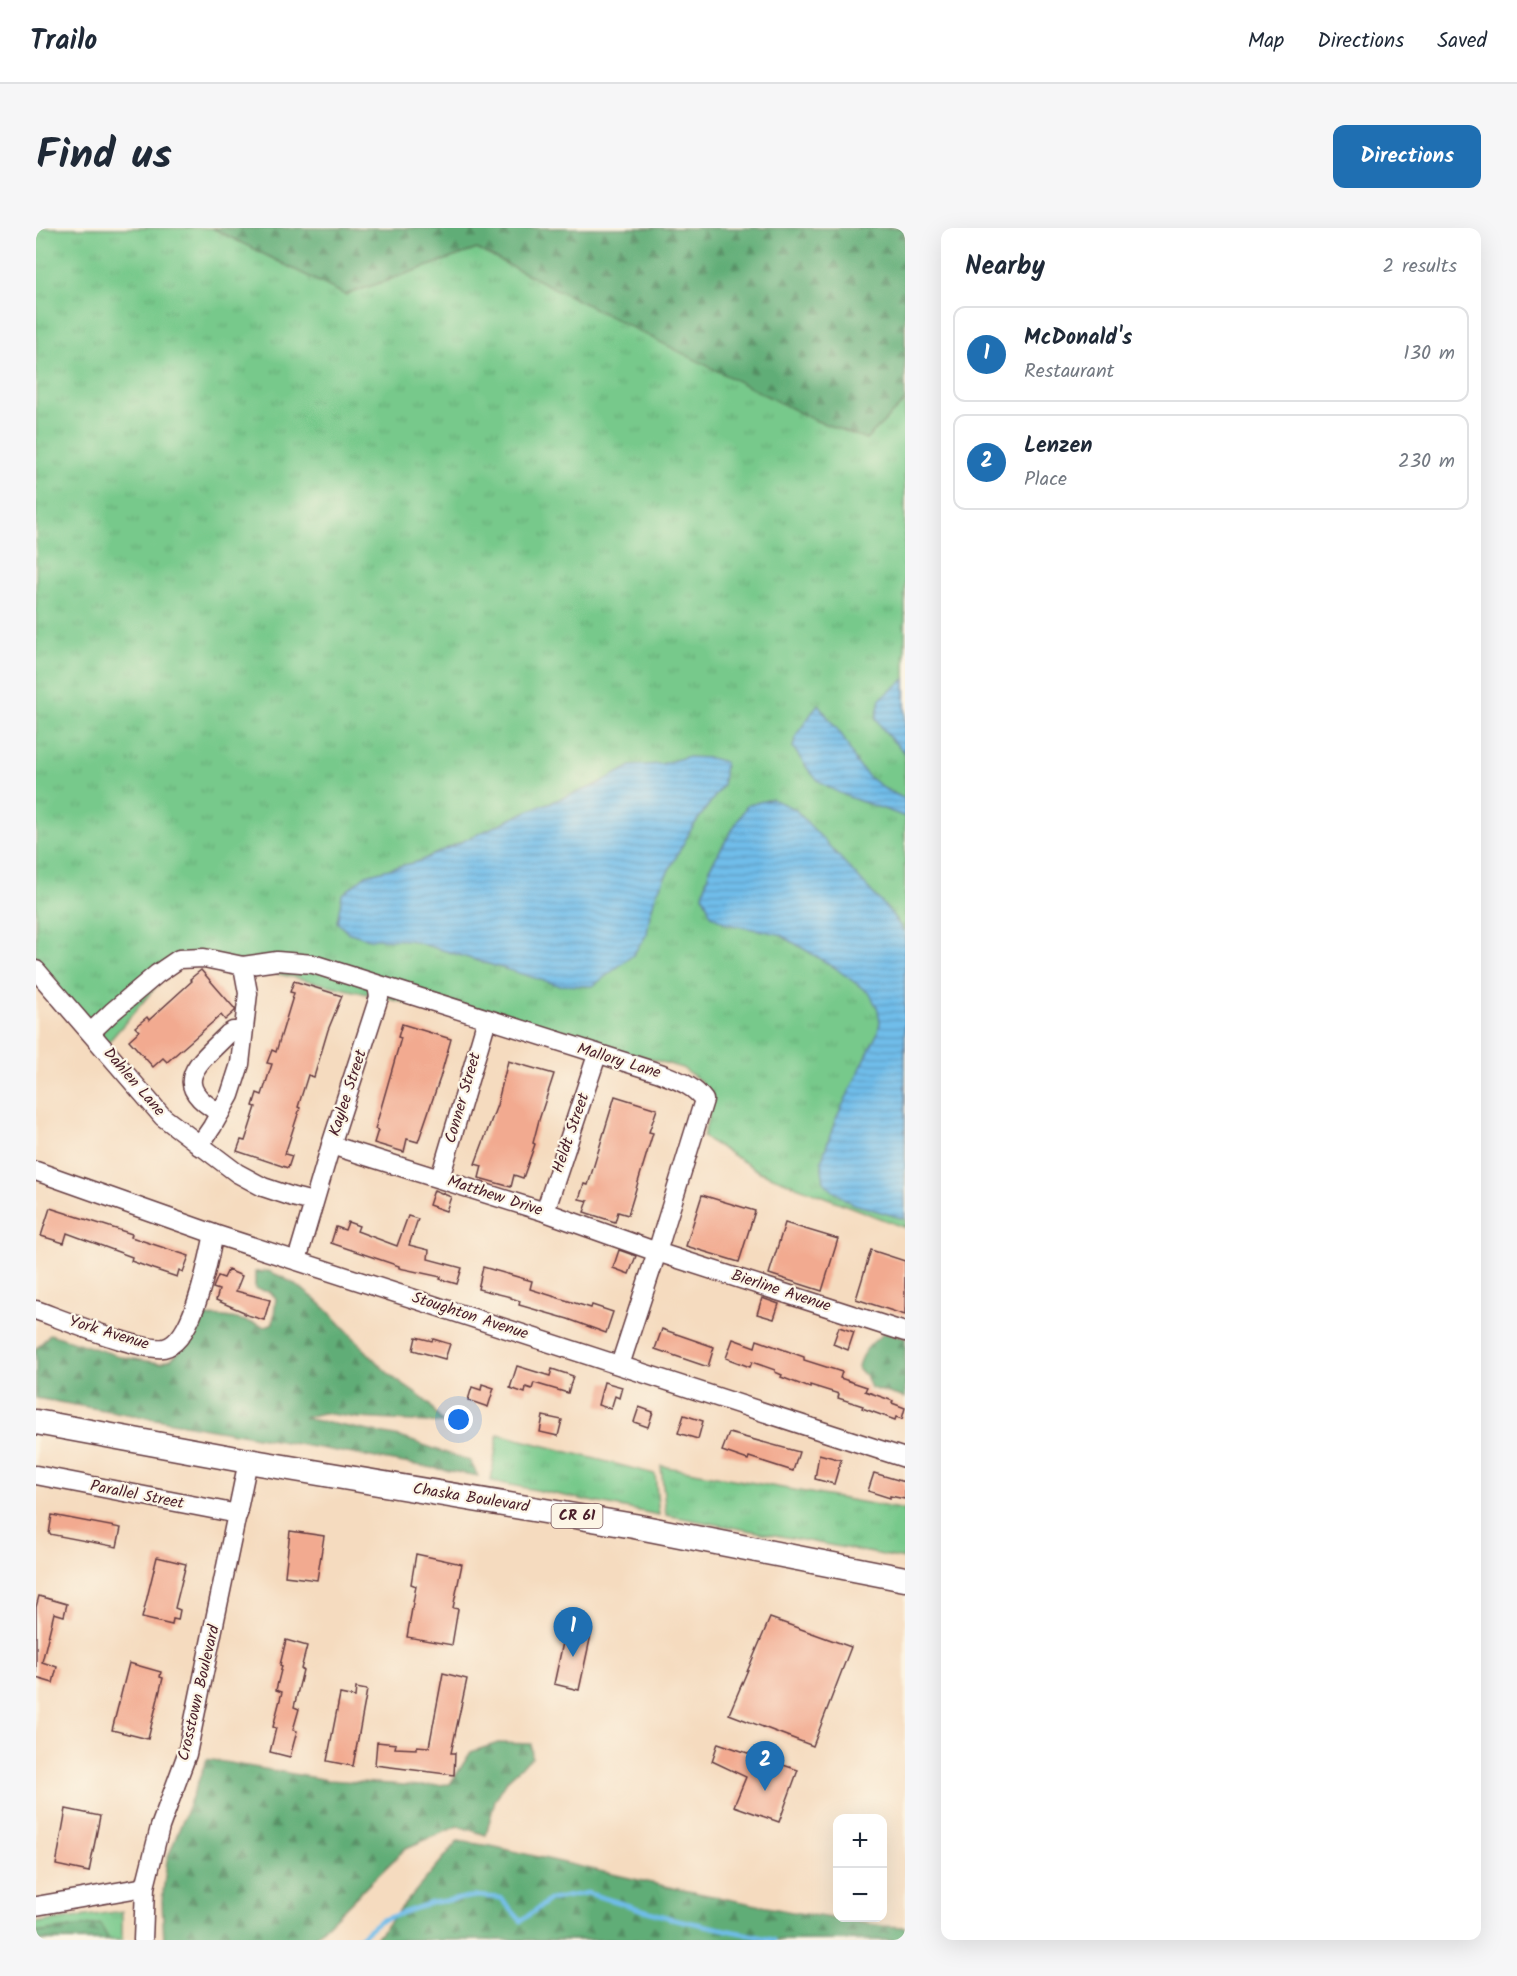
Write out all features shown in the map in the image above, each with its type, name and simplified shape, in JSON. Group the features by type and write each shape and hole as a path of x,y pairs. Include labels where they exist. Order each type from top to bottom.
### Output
{"main road":[{"name":"Chaska Boulevard","path":"36,1422 248,1461 634,1526 905,1579"}],"street":[{"name":"Mallory Lane","path":"91,1032 148,982 179,959 204,958 243,966 277,961 313,964 684,1083 697,1091 704,1101 657,1252"},
{"path":"199,1146 230,1095 240,1064 248,993 243,966"},
{"name":"Dahlen Lane","path":"36,970 163,1117 237,1173 263,1186 313,1202"},
{"name":"Kaylee Street","path":"297,1260 313,1202 379,997 377,985"},
{"name":"Conner Street","path":"440,1178 487,1019"},
{"path":"220,1113 197,1098 190,1084 191,1075 228,1034 233,1031 243,1031"},
{"name":"Heldt Street","path":"545,1212 597,1054"},
{"name":"Matthew Drive","path":"331,1145 545,1212 657,1252"},
{"name":"Stoughton Avenue","path":"36,1171 214,1234 904,1457"},
{"name":"York Avenue","path":"36,1310 144,1347 165,1348 178,1340 201,1292 214,1234"},
{"path":"620,1365 657,1252"},
{"name":"Bierline Avenue","path":"657,1252 905,1332"},
{"name":"Crosstown Boulevard","path":"143,1940 145,1887 160,1827 187,1754 248,1461"},
{"name":"Parallel Street","path":"36,1475 238,1514"},
{"path":"36,1906 145,1887"}],"green space":[{"path":"36,228 229,228 345,295 477,249 866,439 905,401 905,1228 760,1172 703,1137 709,1114 702,1082 682,1068 638,1055 243,966 180,959 104,1047 36,967"},
{"path":"212,228 905,228 905,401 866,439 814,420 477,249 345,295"},
{"path":"268,1271 304,1290 319,1303 389,1374 429,1404 443,1423 358,1418 323,1413 303,1418 400,1437 470,1461 478,1476 36,1398 36,1349 50,1334 122,1357 160,1363 171,1359 178,1353 191,1336 201,1317 225,1317 265,1327 273,1323 276,1298 270,1292 255,1289 255,1272"},
{"path":"884,1333 905,1338 905,1398 871,1388 866,1376 858,1370 863,1354"},
{"path":"498,1434 655,1474 659,1515 491,1481"},
{"path":"661,1466 905,1510 905,1559 666,1515"},
{"path":"498,1743 531,1744 532,1757 508,1779 495,1800 486,1835 458,1826 406,1848 312,1940 164,1940 162,1901 167,1860 207,1759 328,1780 421,1786 450,1784 471,1752"},
{"path":"458,1841 491,1846 673,1888 833,1918 833,1922 905,1927 905,1940 374,1940"},
{"path":"122,1911 122,1940 36,1940 36,1923"},
{"path":"100,1924 109,1940 36,1940 36,1933"}],"water":[{"path":"905,679 905,753 888,736 876,719 880,699"},
{"path":"818,704 843,737 857,764 885,789 905,799 905,817 839,793 819,781 808,769 793,747 797,734"},
{"path":"686,757 710,758 725,762 723,785 692,828 657,892 647,934 633,955 593,986 558,985 409,940 369,939 347,932 337,922 342,895 366,875 420,861 530,810 594,786 631,766 661,764"},
{"path":"772,799 795,809 891,913 905,933 905,1219 851,1203 824,1182 821,1162 835,1121 878,1032 880,1022 878,1010 870,994 834,967 779,934 727,924 711,915 703,895 710,867 747,805"}],"building":[{"path":"201,970 235,1011 225,1020 221,1015 167,1062 163,1058 153,1067 129,1040 139,1031 135,1027 147,1017 149,1020"},
{"path":"294,981 342,996 328,1030 314,1077 308,1075 285,1154 292,1156 288,1168 237,1151 241,1140 245,1141 256,1107 253,1106 257,1093 262,1095 272,1064 267,1063 272,1050 276,1052 294,993 290,992"},
{"path":"402,1024 451,1039 418,1142 407,1139 404,1152 374,1143 378,1130 375,1129 401,1038 398,1037"},
{"path":"508,1061 554,1074 523,1178 514,1175 511,1187 479,1178 482,1166 475,1164 497,1105"},
{"path":"615,1096 657,1109 649,1132 653,1133 628,1215 618,1212 615,1222 584,1212 588,1201 579,1199 584,1184 588,1185"},
{"path":"434,1190 451,1197 446,1211 429,1205"},
{"path":"702,1195 755,1211 739,1262 686,1246"},
{"path":"50,1208 132,1234 131,1237 189,1256 183,1272 179,1270 177,1277 153,1269 131,1261 132,1257 67,1233 64,1243 41,1236"},
{"path":"408,1216 418,1219 409,1245 429,1250 428,1259 462,1268 457,1284 440,1279 441,1277 399,1268 399,1266 331,1243 336,1227 345,1230 348,1222 359,1226 357,1231 397,1246"},
{"path":"785,1223 838,1239 822,1291 769,1274"},
{"path":"619,1250 636,1256 629,1274 613,1268"},
{"path":"871,1250 905,1261 905,1315 856,1299"},
{"path":"483,1267 532,1281 530,1289 591,1308 592,1305 613,1312 606,1333 519,1305 520,1301 511,1297 478,1289"},
{"path":"228,1270 242,1276 236,1291 270,1300 264,1320 244,1314 216,1300 219,1290 213,1288 218,1276 224,1278"},
{"path":"762,1298 779,1304 774,1319 757,1314"},
{"path":"839,1327 854,1332 848,1350 833,1344"},
{"path":"662,1329 714,1347 708,1367 655,1349"},
{"path":"416,1337 450,1344 445,1359 413,1350"},
{"path":"733,1339 755,1347 757,1340 804,1357 804,1360 842,1372 840,1378 867,1387 865,1391 905,1408 902,1419 896,1417 895,1420 862,1408 863,1406 838,1398 839,1394 810,1385 810,1388 781,1377 782,1375 775,1370 752,1362 750,1367 726,1358"},
{"path":"517,1366 550,1376 552,1369 573,1376 568,1393 534,1383 532,1389 526,1387 525,1393 510,1388"},
{"path":"604,1382 622,1387 619,1398 615,1396 611,1409 598,1405"},
{"path":"482,1384 494,1388 488,1407 468,1400 472,1387 481,1390"},
{"path":"639,1407 653,1412 648,1427 634,1422"},
{"path":"684,1415 703,1421 698,1439 678,1433"},
{"path":"543,1416 562,1420 558,1436 540,1432"},
{"path":"729,1433 799,1452 793,1471 722,1451"},
{"path":"819,1454 841,1460 834,1484 815,1479"},
{"path":"874,1473 905,1482 905,1499 890,1496 890,1498 868,1491"},
{"path":"52,1515 121,1528 117,1547 49,1534"},
{"path":"290,1531 324,1536 317,1580 285,1576"},
{"path":"416,1554 462,1564 453,1608 458,1609 452,1645 407,1637 416,1586 411,1584"},
{"path":"157,1557 186,1564 175,1608 180,1610 178,1620 173,1619 172,1625 142,1618"},
{"path":"39,1596 67,1604 64,1616 54,1613 42,1662 57,1667 53,1683 36,1678 36,1607"},
{"path":"770,1618 851,1647 813,1746 729,1714"},
{"path":"567,1624 592,1630 579,1690 554,1684"},
{"path":"286,1640 307,1646 294,1707 299,1709 293,1730 297,1731 290,1757 270,1752 276,1728 273,1727 282,1692 276,1690"},
{"path":"129,1663 161,1672 160,1677 163,1678 148,1739 112,1730"},
{"path":"443,1673 467,1679 451,1753 455,1753 454,1775 375,1765 377,1742 396,1744 395,1748 429,1747"},
{"path":"356,1688 367,1690 353,1766 327,1761 340,1694 355,1697"},
{"path":"718,1743 798,1770 779,1822 734,1806 746,1777 712,1761"},
{"path":"66,1809 100,1816 89,1872 56,1865"}],"waterway":[{"path":"356,1940 379,1921 431,1903 477,1896 501,1898 521,1921 549,1900 587,1893 670,1918 774,1940"}],"place":[{"name":"McDonald's","path":"573,1657"},
{"name":"Lenzen","path":"765,1791"}]}
